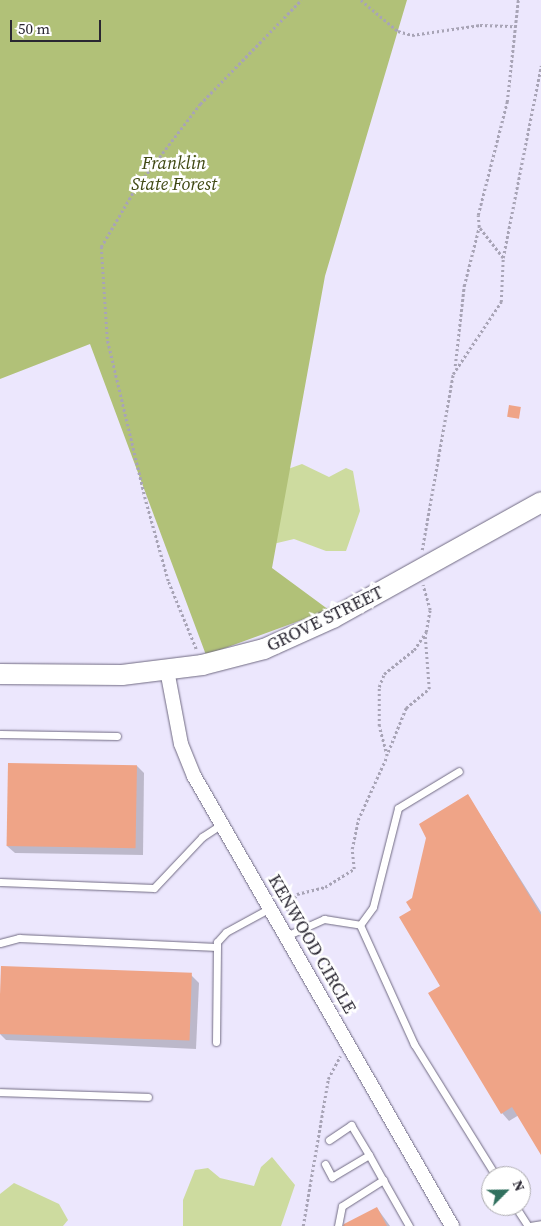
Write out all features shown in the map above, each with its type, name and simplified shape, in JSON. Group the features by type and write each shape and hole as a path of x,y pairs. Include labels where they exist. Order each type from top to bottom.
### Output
{"main road":[{"name":"GROVE STREET","path":"0,674 122,675 202,665 264,649 308,631 541,502"}],"street":[{"name":"KENWOOD CIRCLE","path":"167,670 181,744 284,933 452,1226"}],"lane":[{"path":"0,734 117,736"},
{"path":"360,925 373,907 398,808 459,771"},
{"path":"0,882 154,888 202,837 223,824"},
{"path":"216,1042 217,947 220,936 270,908"},
{"path":"284,933 324,919 360,925"},
{"path":"360,925 414,1044 490,1166"},
{"path":"0,943 19,938 217,947"},
{"path":"0,1092 148,1097"},
{"path":"329,1140 351,1124 409,1226"},
{"path":"325,1164 332,1177 369,1155"},
{"path":"338,1226 342,1206 383,1180"},
{"path":"529,1226 541,1224"}],"path":[{"path":"202,665 168,581 145,499 107,338 102,247 135,189 200,104 301,0"},
{"path":"360,0 398,31 412,35 480,25 513,26"},
{"path":"284,933 293,898 325,888 354,869 352,849 358,820 384,771 388,752 406,708 429,689 425,634 430,610 419,571 455,369 464,286 479,227 480,204 507,102 513,26 518,0"},
{"path":"455,369 501,302 503,258 541,66"},
{"path":"479,227 503,258"},
{"path":"388,752 379,726 379,687 388,669 414,650 425,634"},
{"path":"303,1226 328,1079 348,1043"}],"green space":[{"name":"Franklin State Forest","path":"0,0 407,0 325,276 272,568 329,610 206,655 90,344 0,379"},
{"path":"302,464 329,477 346,468 353,471 360,511 346,551 326,551 294,539 273,544 274,474"},
{"path":"272,1157 295,1185 281,1226 183,1226 183,1200 195,1170 208,1168 220,1178 254,1186 261,1167"},
{"path":"14,1183 59,1204 68,1220 63,1226 0,1226 0,1194"}],"building":[{"path":"509,405 521,407 519,419 507,417"},
{"path":"8,763 137,765 136,848 7,846"},
{"path":"468,794 541,915 541,1155 512,1107 501,1114 428,993 440,986 399,917 411,910 406,902 412,898 426,838 419,824"},
{"path":"1,966 192,973 190,1041 0,1034"},
{"path":"377,1207 387,1226 343,1226 344,1224"}]}
